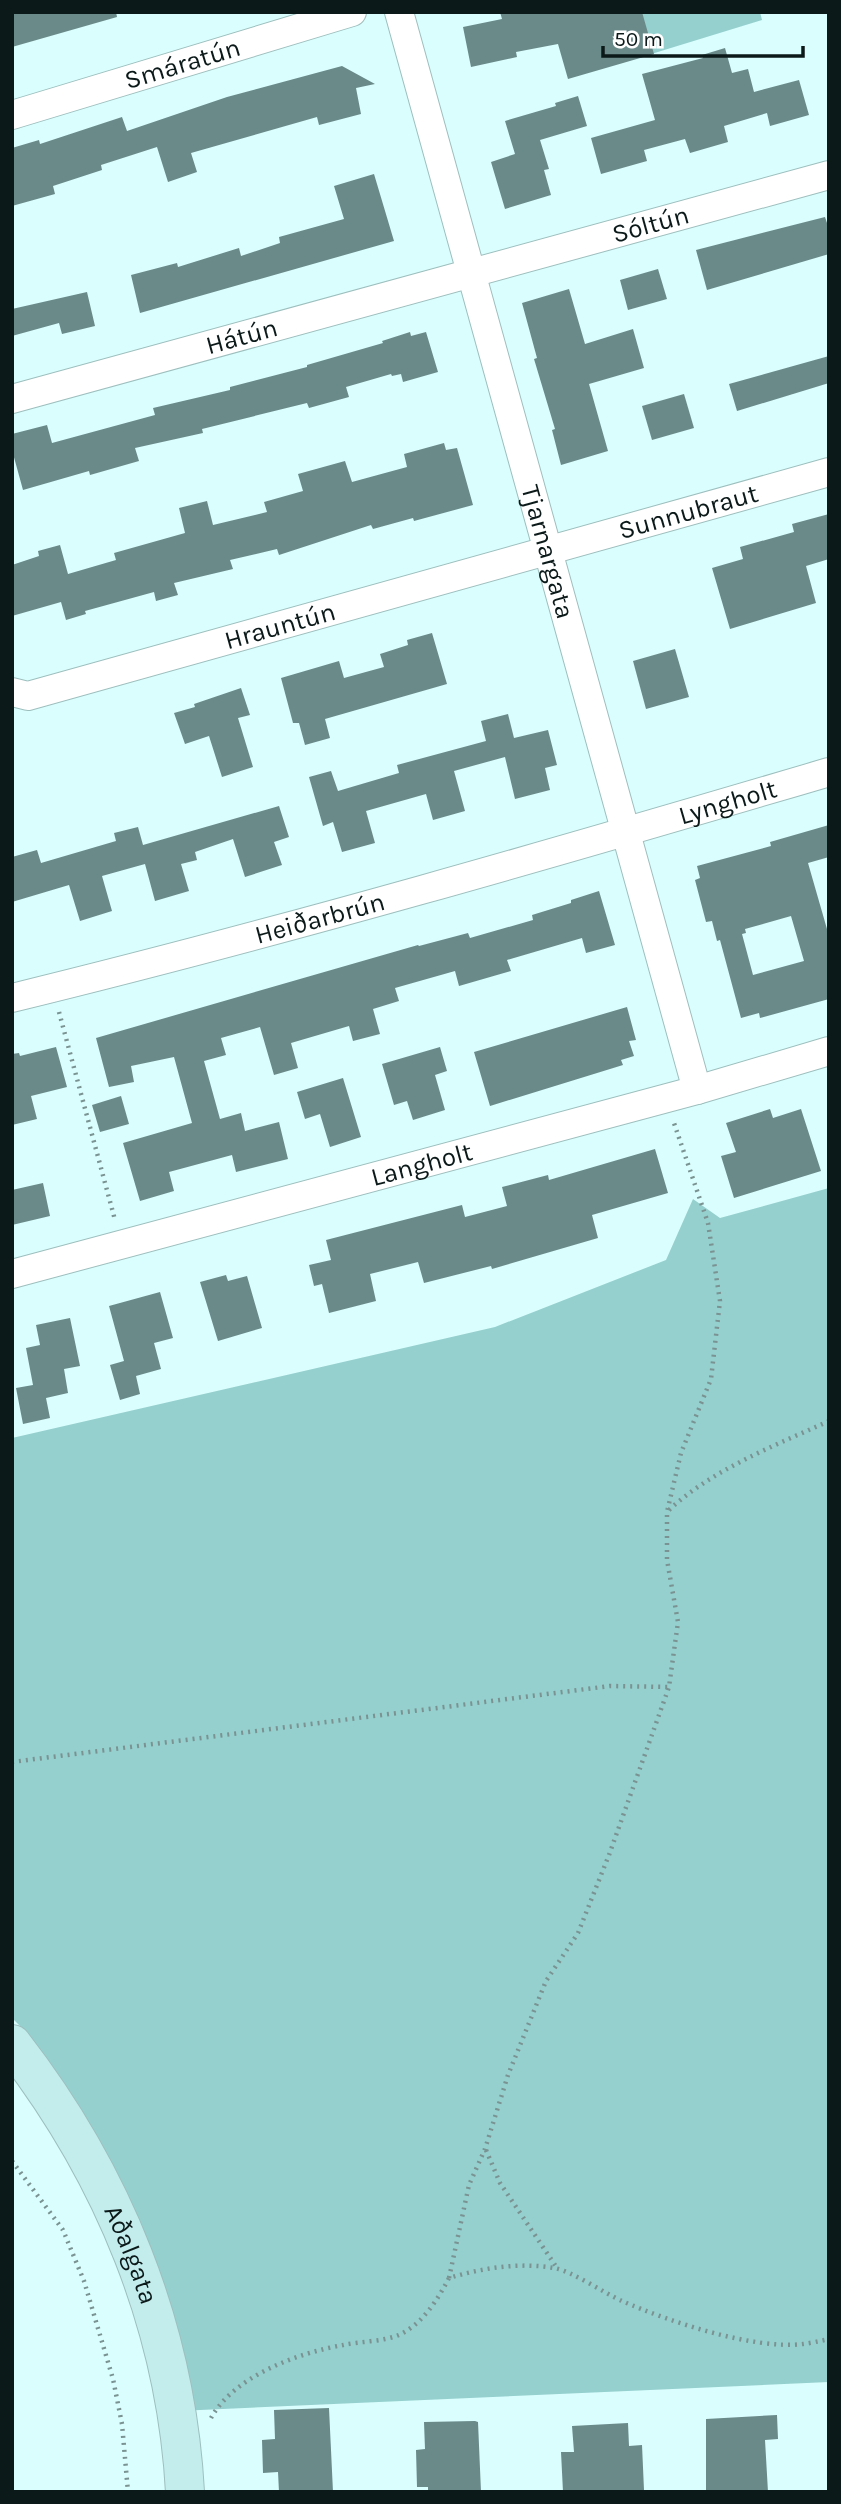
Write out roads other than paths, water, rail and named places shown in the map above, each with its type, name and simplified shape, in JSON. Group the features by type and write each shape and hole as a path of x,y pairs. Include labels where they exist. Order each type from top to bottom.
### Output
{"street":[{"name":"Smáratún","path":"12,115 352,12"},
{"name":"Tjarnargata","path":"399,12 697,1090"},
{"name":"Sóltún","path":"471,272 829,175"},
{"name":"Hátún","path":"12,399 471,272"},
{"name":"Sunnubraut","path":"548,551 829,472"},
{"name":"Hrauntún","path":"12,692 28,696 548,551"},
{"name":"Lyngholt","path":"626,832 829,772"},
{"name":"Heiðarbrún","path":"12,998 130,970 626,832"},
{"name":"Langholt","path":"12,1274 666,1099 829,1051"},
{"name":"Aðalgata","path":"12,2044 85,2151 127,2236 147,2288 166,2354 183,2449 186,2492"}]}
